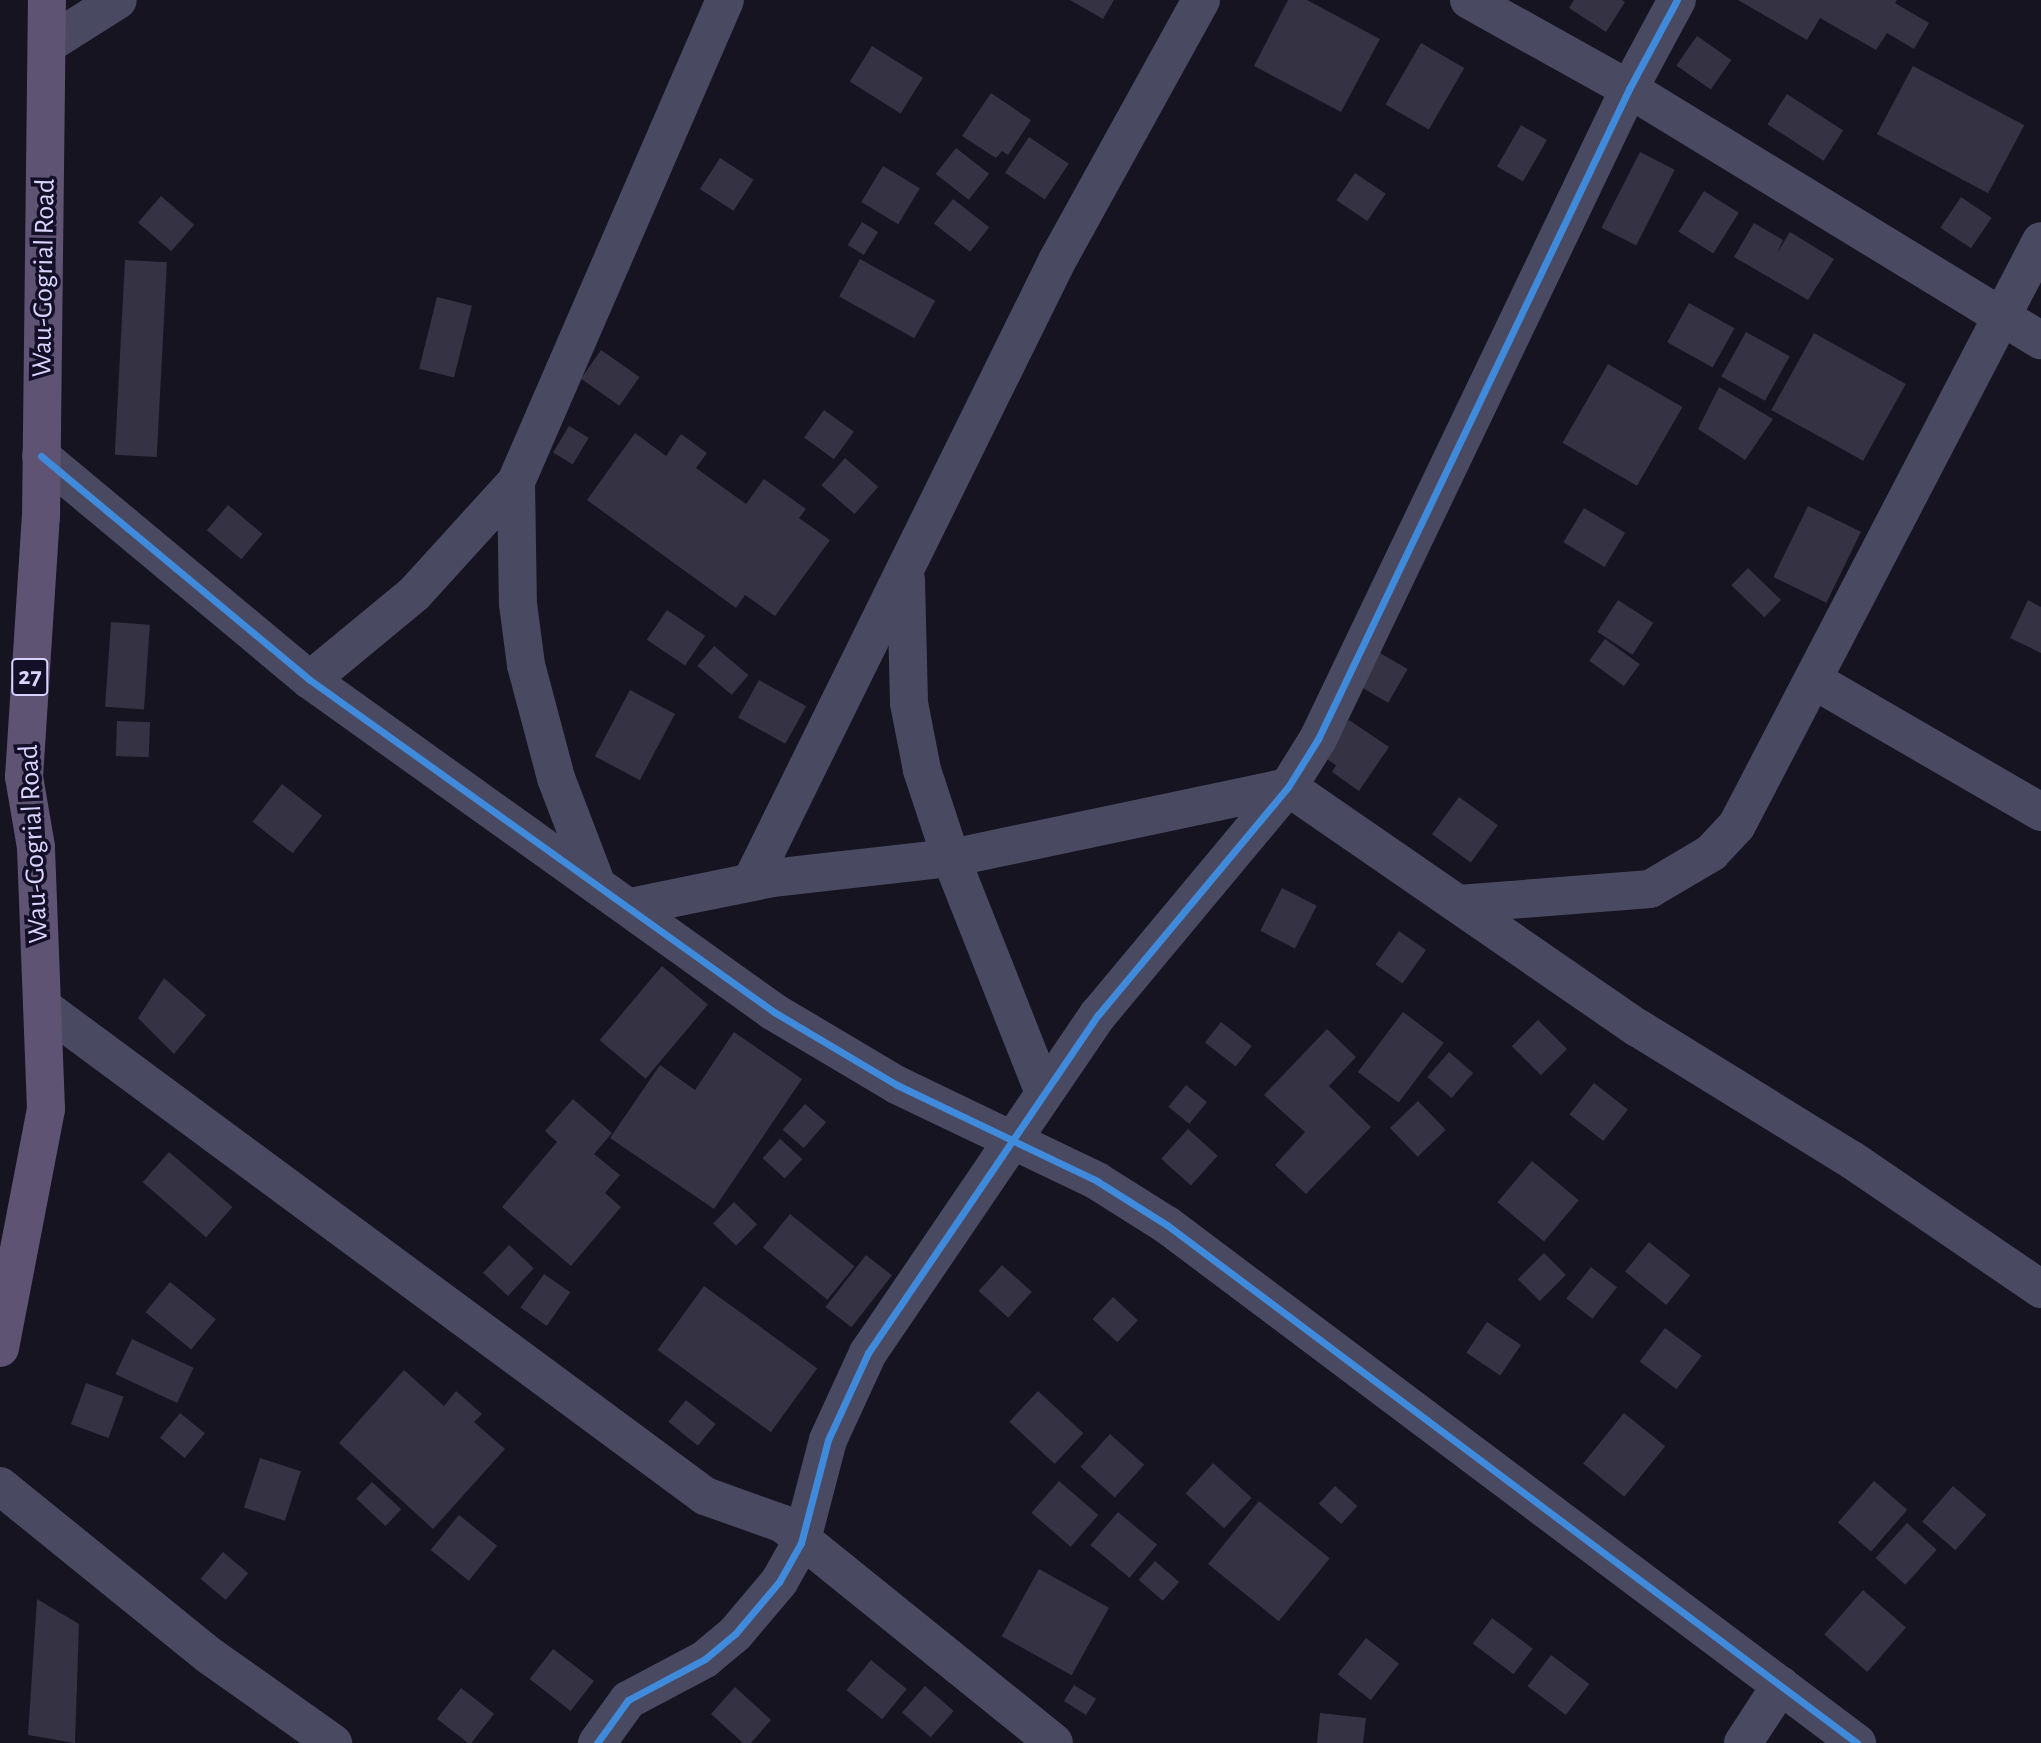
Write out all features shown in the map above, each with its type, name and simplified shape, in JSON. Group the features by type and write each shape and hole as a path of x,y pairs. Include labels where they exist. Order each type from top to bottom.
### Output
{"main road":[{"name":"Wau-Gogrial Road","path":"0,1348 46,1109 36,847 12,776 41,456 50,43 47,0"}],"street":[{"path":"50,43 118,0"},
{"path":"310,680 415,593 516,482 725,0"},
{"path":"751,882 1058,261 1200,0"},
{"path":"1469,0 1629,89 2041,340"},
{"path":"597,1743 628,1700 705,1659 735,1634 779,1582 801,1543 828,1440 867,1353 1043,1090 1154,943 1289,787 1318,739 1629,89 1677,0"},
{"path":"1459,904 1650,889 1682,874 1737,825 1815,681 2041,241"},
{"path":"41,456 310,680 596,883 839,1053 1097,1181 1167,1226 1857,1743"},
{"path":"516,482 518,604 526,665 556,778 596,883"},
{"path":"906,566 904,635 909,703 922,770 951,858 1043,1090"},
{"path":"1815,681 2041,812"},
{"path":"630,907 751,882 951,858 1289,787 1638,1028 1852,1160 2041,1289"},
{"path":"43,1007 705,1496 768,1517 1054,1743"},
{"path":"0,1486 211,1656 332,1743"},
{"path":"1743,1743 1781,1685"}],"building":[{"path":"1070,0 1114,0 1103,19"},
{"path":"1288,0 1307,0 1380,39 1341,112 1254,66"},
{"path":"1574,0 1625,2 1606,32 1569,8"},
{"path":"1738,0 1897,0 1895,3 1929,23 1914,49 1887,33 1876,50 1820,18 1807,40"},
{"path":"1697,36 1731,60 1711,90 1676,65"},
{"path":"1421,43 1464,68 1429,129 1386,104"},
{"path":"872,46 923,78 901,113 850,82"},
{"path":"1913,66 2024,125 1988,193 1877,134"},
{"path":"991,93 1031,120 1008,155 1002,151 996,158 962,136"},
{"path":"1787,94 1843,130 1824,161 1767,124"},
{"path":"1521,125 1547,140 1523,182 1497,167"},
{"path":"1029,137 1069,164 1045,199 1005,173"},
{"path":"956,148 989,174 969,200 936,174"},
{"path":"1640,152 1675,170 1636,245 1601,228"},
{"path":"720,158 754,180 733,211 700,189"},
{"path":"883,166 920,188 898,224 861,202"},
{"path":"1355,173 1386,194 1367,221 1337,200"},
{"path":"1704,191 1739,213 1713,253 1679,232"},
{"path":"161,196 194,225 171,251 138,222"},
{"path":"1961,197 1992,218 1971,248 1940,228"},
{"path":"953,199 989,227 970,252 934,223"},
{"path":"862,222 878,232 864,255 848,245"},
{"path":"1754,223 1783,240 1777,253 1790,232 1834,259 1808,300 1734,257"},
{"path":"860,259 935,301 914,338 839,297"},
{"path":"125,260 167,262 157,457 115,455"},
{"path":"437,297 472,306 454,378 419,369"},
{"path":"1689,303 1734,328 1713,368 1667,342"},
{"path":"1746,332 1790,356 1765,401 1721,377"},
{"path":"1814,333 1906,384 1863,461 1771,410"},
{"path":"601,350 640,377 619,406 581,379"},
{"path":"1608,364 1682,407 1637,486 1562,443"},
{"path":"1719,387 1773,419 1745,460 1698,429"},
{"path":"824,410 854,432 834,459 804,438"},
{"path":"569,426 589,438 573,464 553,453"},
{"path":"635,433 666,456 681,434 707,453 696,468 746,504 764,479 806,509 799,518 830,540 775,616 745,595 736,608 587,500"},
{"path":"845,458 878,487 855,514 821,485"},
{"path":"228,505 262,534 241,559 207,530"},
{"path":"1808,506 1861,532 1826,603 1773,577"},
{"path":"1584,508 1625,533 1605,567 1563,542"},
{"path":"1748,568 1781,600 1764,617 1731,585"},
{"path":"1618,600 1653,623 1633,655 1597,632"},
{"path":"2028,600 2041,607 2041,653 2010,638"},
{"path":"667,610 705,636 685,666 647,640"},
{"path":"111,622 150,625 144,710 105,707"},
{"path":"1605,639 1640,664 1624,686 1589,661"},
{"path":"714,646 748,675 732,695 697,666"},
{"path":"1373,649 1408,669 1388,703 1354,683"},
{"path":"759,680 806,706 785,744 738,718"},
{"path":"630,690 675,714 640,780 595,756"},
{"path":"1349,720 1389,747 1359,791 1332,772 1336,765 1320,755"},
{"path":"117,721 150,722 149,757 116,756"},
{"path":"282,784 322,815 293,853 252,822"},
{"path":"1459,797 1498,825 1471,862 1432,834"},
{"path":"1282,888 1317,906 1295,948 1260,931"},
{"path":"1399,931 1426,950 1403,984 1375,965"},
{"path":"662,966 708,1005 646,1079 600,1040"},
{"path":"164,978 206,1015 174,1054 138,1018"},
{"path":"1403,1012 1444,1043 1399,1103 1358,1072"},
{"path":"1538,1020 1567,1049 1541,1075 1512,1046"},
{"path":"1221,1022 1252,1046 1236,1066 1205,1042"},
{"path":"1327,1029 1356,1057 1329,1086 1371,1127 1306,1194 1275,1165 1305,1132 1264,1095"},
{"path":"734,1032 802,1079 714,1209 610,1138 660,1065 695,1090"},
{"path":"1449,1052 1473,1073 1452,1098 1427,1077"},
{"path":"1594,1083 1628,1109 1603,1141 1569,1115"},
{"path":"1186,1085 1207,1102 1189,1124 1168,1107"},
{"path":"573,1099 612,1133 594,1154 620,1175 605,1193 621,1207 571,1266 502,1207 557,1142 545,1131"},
{"path":"1418,1101 1446,1130 1418,1157 1390,1128"},
{"path":"805,1104 826,1122 804,1148 783,1130"},
{"path":"1188,1129 1218,1156 1191,1185 1161,1159"},
{"path":"780,1139 802,1159 785,1178 763,1158"},
{"path":"169,1152 232,1207 206,1237 143,1182"},
{"path":"1532,1161 1579,1200 1544,1242 1497,1202"},
{"path":"734,1202 757,1224 736,1246 713,1224"},
{"path":"790,1214 855,1266 827,1300 763,1247"},
{"path":"1649,1242 1690,1275 1666,1305 1625,1272"},
{"path":"509,1245 534,1268 508,1296 483,1273"},
{"path":"1544,1253 1566,1275 1540,1301 1518,1279"},
{"path":"866,1255 892,1275 851,1327 825,1307"},
{"path":"1002,1265 1032,1292 1008,1318 979,1291"},
{"path":"1591,1267 1617,1287 1592,1319 1566,1299"},
{"path":"544,1274 570,1292 547,1326 520,1308"},
{"path":"170,1282 216,1319 191,1349 145,1312"},
{"path":"704,1286 817,1368 771,1432 658,1350"},
{"path":"1113,1297 1138,1320 1117,1342 1093,1319"},
{"path":"1487,1322 1521,1345 1500,1376 1466,1353"},
{"path":"1665,1328 1702,1356 1676,1389 1640,1362"},
{"path":"132,1339 194,1368 177,1403 116,1374"},
{"path":"404,1370 444,1406 456,1391 482,1414 474,1422 505,1449 433,1529 339,1443"},
{"path":"86,1383 124,1397 109,1438 71,1424"},
{"path":"1038,1391 1083,1433 1055,1464 1009,1422"},
{"path":"686,1400 716,1424 698,1446 668,1422"},
{"path":"180,1413 205,1433 185,1458 160,1438"},
{"path":"1624,1413 1665,1446 1624,1497 1583,1464"},
{"path":"1110,1434 1144,1465 1115,1497 1081,1467"},
{"path":"260,1458 301,1471 285,1521 244,1507"},
{"path":"1213,1463 1252,1498 1224,1528 1186,1493"},
{"path":"1059,1481 1098,1515 1071,1547 1031,1513"},
{"path":"1874,1481 1907,1510 1871,1551 1838,1523"},
{"path":"372,1482 401,1509 386,1526 356,1499"},
{"path":"1335,1486 1357,1506 1341,1524 1319,1504"},
{"path":"1953,1486 1986,1515 1955,1550 1922,1521"},
{"path":"1259,1501 1330,1558 1279,1621 1208,1564"},
{"path":"1118,1512 1157,1545 1129,1578 1090,1545"},
{"path":"459,1515 497,1546 469,1581 431,1550"},
{"path":"1907,1523 1937,1550 1905,1585 1876,1558"},
{"path":"223,1552 248,1573 226,1600 201,1579"},
{"path":"1155,1561 1179,1582 1163,1601 1139,1580"},
{"path":"1039,1569 1109,1608 1072,1675 1002,1636"},
{"path":"1863,1590 1906,1627 1867,1672 1824,1635"},
{"path":"37,1599 79,1624 75,1743 28,1735"},
{"path":"1492,1618 1533,1649 1513,1674 1473,1644"},
{"path":"1366,1638 1399,1664 1371,1700 1338,1674"},
{"path":"553,1649 594,1681 571,1711 530,1679"},
{"path":"1551,1655 1589,1684 1566,1715 1528,1686"},
{"path":"871,1660 907,1689 882,1719 846,1690"},
{"path":"1074,1685 1096,1699 1086,1715 1064,1701"},
{"path":"925,1686 954,1711 931,1737 902,1712"},
{"path":"735,1687 771,1720 751,1743 743,1743 711,1714"},
{"path":"461,1688 494,1714 471,1743 437,1719"},
{"path":"1320,1713 1366,1718 1363,1743 1317,1743"}],"cycle path":[{"path":"597,1743 628,1700 705,1659 735,1634 779,1582 801,1543 828,1440 868,1353 1098,1015 1288,787 1318,739 1629,89 1677,0"},
{"path":"41,456 310,680 774,1012 897,1085 1097,1181 1167,1225 1857,1743"}]}
